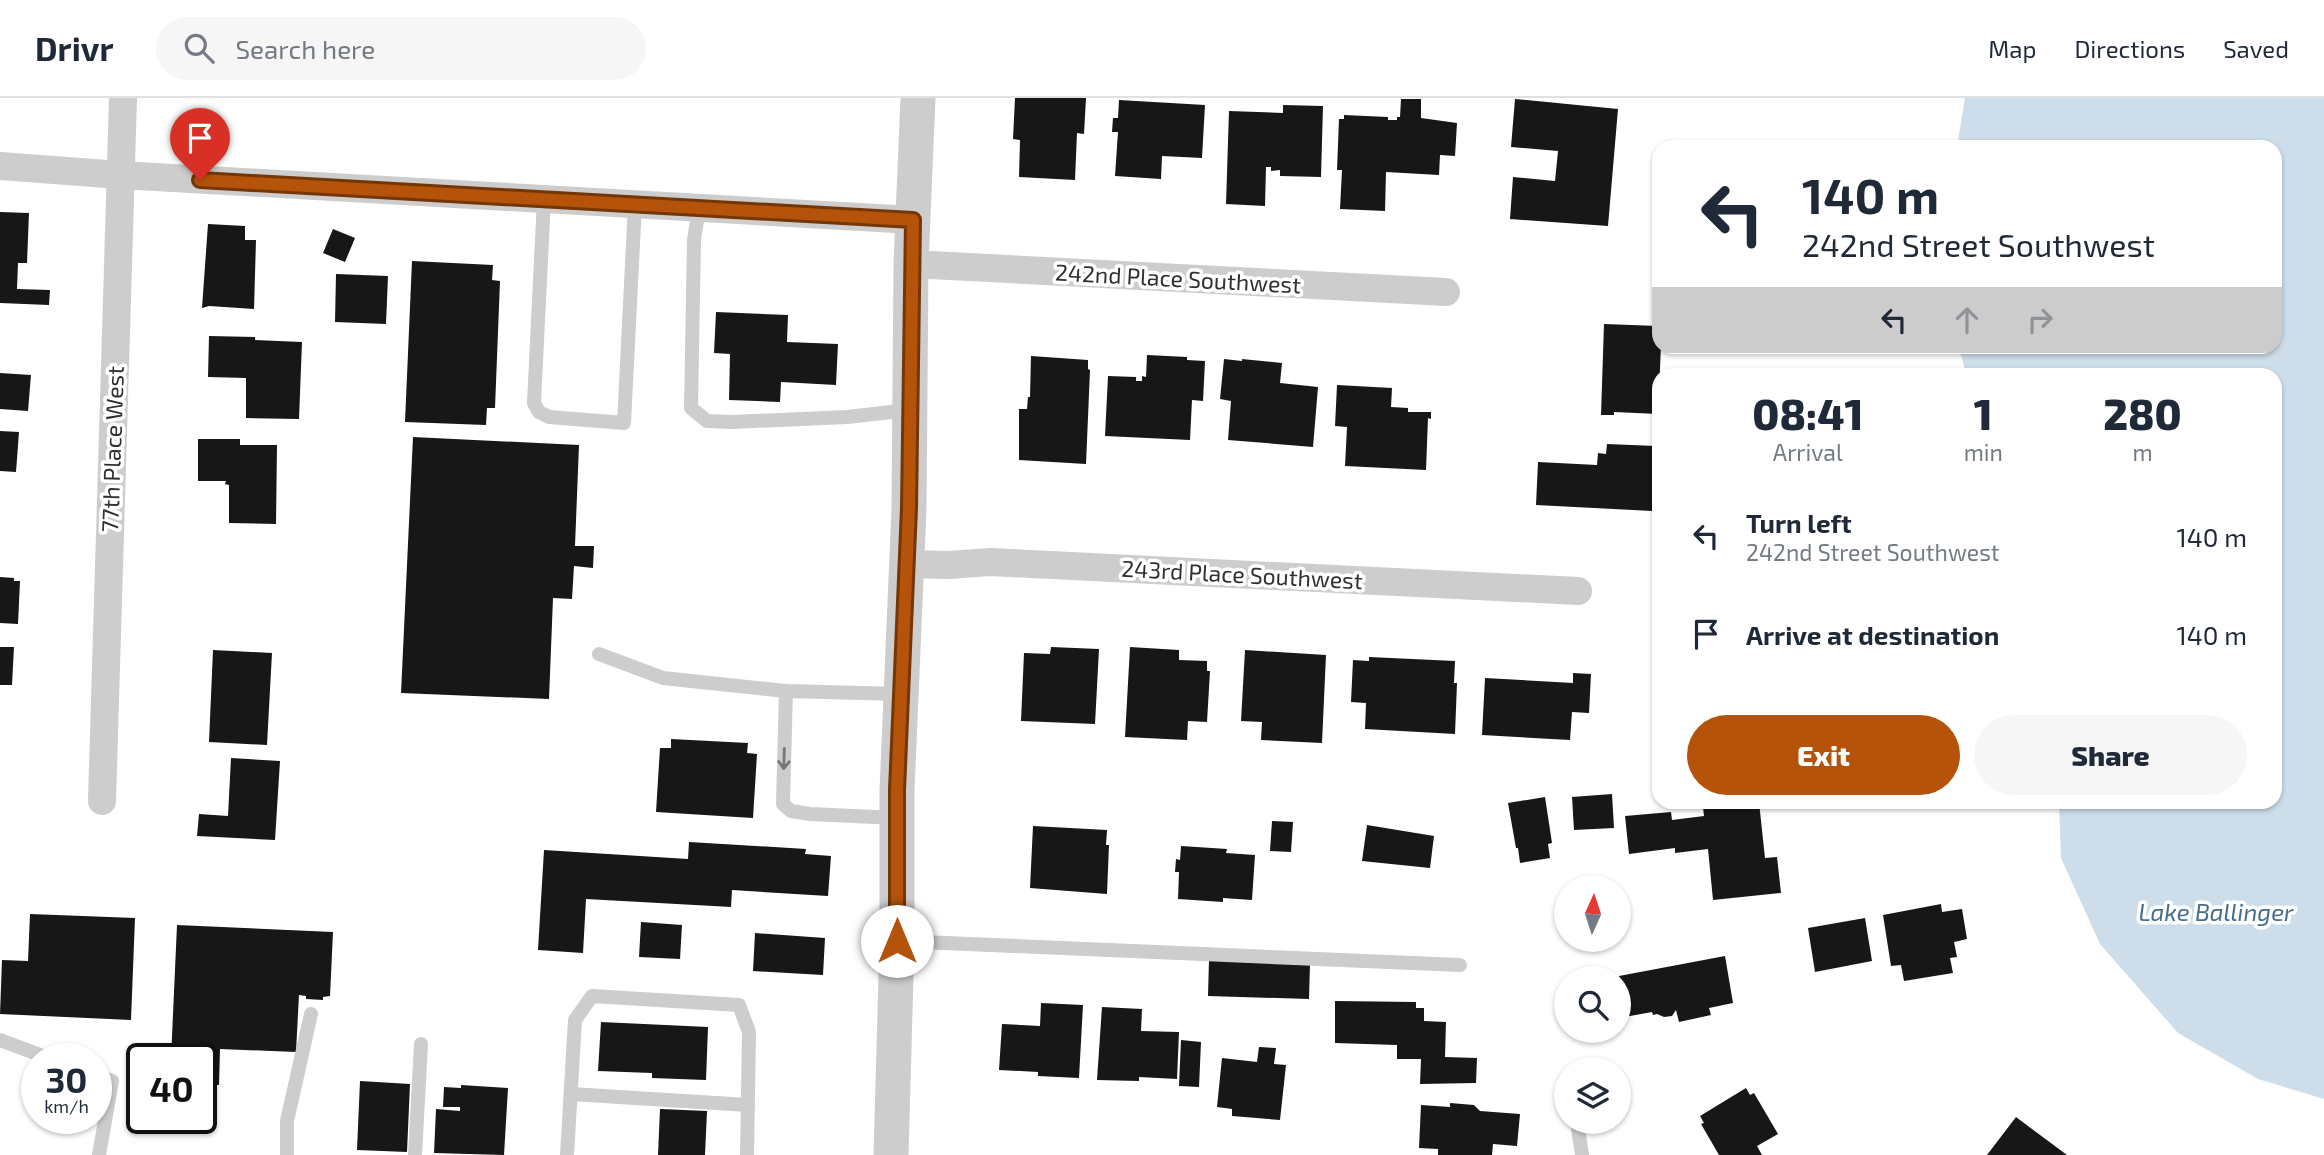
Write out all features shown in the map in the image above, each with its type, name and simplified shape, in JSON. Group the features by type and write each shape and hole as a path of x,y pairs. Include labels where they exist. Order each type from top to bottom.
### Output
{"street":[{"name":"77th Place West","path":"102,801 122,98"},
{"path":"891,1155 897,941 897,818 907,564 911,264 918,98"},
{"path":"0,166 913,220"},
{"name":"242nd Place Southwest","path":"911,264 1446,292"},
{"name":"243rd Place Southwest","path":"907,564 990,562 1577,591"}],"lane":[{"path":"544,199 534,403 539,412 549,417 624,423 635,204"},
{"path":"699,208 694,240 691,408 707,421 733,422 847,418 910,410"},
{"path":"599,654 663,678 786,691 901,694"},
{"path":"786,691 783,804 791,811 810,814 897,818"},
{"path":"897,941 1460,965"},
{"path":"567,1155 575,1020 592,996 739,1005 748,1032 747,1155"},
{"path":"287,1155 287,1121 311,1014"},
{"path":"0,1040 21,1048"},
{"path":"415,1155 421,1044"},
{"path":"570,1094 748,1105"},
{"path":"99,1155 103,1134"},
{"path":"1579,1134 1582,1155"}],"water":[{"name":"Lake Ballinger","path":"1965,98 2324,98 2324,1099 2258,1079 2178,1033 2100,944 2061,858 2059,809 2282,809 2282,368 1964,368 1961,354 2282,354 2282,140 1958,140"}],"building":[{"path":"1015,98 1086,98 1084,134 1077,133 1075,180 1019,177 1020,140 1013,139"},
{"path":"1401,99 1421,99 1421,118 1457,123 1455,156 1440,155 1439,175 1386,172 1385,211 1340,209 1342,170 1337,170 1339,119 1344,119 1344,115 1388,117 1388,120 1397,120 1397,117 1400,117"},
{"path":"1515,99 1618,109 1608,226 1510,219 1513,177 1555,181 1558,151 1511,147"},
{"path":"1119,100 1205,105 1202,158 1162,156 1161,179 1115,176 1118,132 1112,132 1113,118 1118,118"},
{"path":"1283,105 1323,106 1321,177 1280,176 1280,170 1271,171 1271,167 1266,167 1265,206 1226,204 1229,111 1283,113"},
{"path":"0,212 29,213 27,263 18,263 17,289 50,290 49,305 0,303"},
{"path":"208,224 245,226 245,240 256,240 254,309 209,306 202,308"},
{"path":"333,229 355,238 345,262 323,253"},
{"path":"412,261 493,265 492,280 500,281 495,408 487,408 486,425 405,422"},
{"path":"336,274 388,276 386,324 335,322"},
{"path":"716,312 788,315 787,342 838,344 836,385 781,382 780,402 729,400 730,354 714,353"},
{"path":"1604,324 1652,326 1652,354 1661,354 1660,368 1652,368 1652,414 1614,412 1614,415 1601,415"},
{"path":"209,336 302,342 299,419 246,418 246,378 208,377"},
{"path":"1147,355 1187,357 1187,360 1205,361 1203,401 1192,400 1190,440 1105,436 1108,376 1136,377 1136,381 1142,381 1142,376 1146,377"},
{"path":"1031,356 1088,360 1090,370 1086,464 1019,460 1019,409 1027,409 1030,397"},
{"path":"1224,359 1282,363 1280,383 1318,387 1313,447 1228,440 1231,401 1220,399"},
{"path":"0,373 31,375 28,411 0,409"},
{"path":"1337,385 1392,388 1391,407 1408,408 1408,412 1431,412 1431,419 1428,418 1426,470 1345,466 1347,427 1335,426"},
{"path":"0,431 19,432 16,472 0,471"},
{"path":"413,437 579,445 575,546 594,546 593,568 574,566 572,599 553,598 549,699 401,693"},
{"path":"198,439 240,439 240,445 277,445 276,524 229,523 229,485 225,484 226,481 198,481"},
{"path":"1607,444 1652,446 1652,511 1536,505 1538,462 1597,465 1598,453 1606,454"},
{"path":"0,577 20,581 18,624 0,623"},
{"path":"0,647 14,647 12,685 0,685"},
{"path":"1051,647 1099,649 1095,724 1021,721 1024,653 1050,654"},
{"path":"1130,647 1179,650 1179,660 1207,661 1207,671 1210,671 1207,722 1188,721 1187,740 1125,737"},
{"path":"213,650 272,653 267,745 209,742"},
{"path":"1245,650 1326,655 1322,743 1261,740 1262,722 1241,721"},
{"path":"1369,657 1455,661 1455,734 1365,729 1366,703 1351,702 1353,660 1369,661"},
{"path":"1573,673 1591,674 1589,713 1572,712 1570,740 1482,735 1485,678 1573,683"},
{"path":"671,739 748,743 747,753 757,754 753,818 656,812 660,748 671,748"},
{"path":"231,758 280,761 275,840 197,836 199,814 228,816"},
{"path":"1612,794 1614,828 1574,830 1572,797"},
{"path":"1545,797 1552,843 1548,844 1550,858 1520,863 1508,803"},
{"path":"1703,809 1760,809 1765,858 1777,857 1781,893 1713,900 1708,849 1675,853 1675,848 1629,854 1625,816 1671,812 1672,820 1704,816"},
{"path":"1272,821 1293,822 1291,852 1270,851"},
{"path":"1367,825 1434,836 1430,868 1362,861"},
{"path":"1033,826 1107,830 1107,894 1030,888"},
{"path":"689,842 806,849 805,854 831,856 828,896 732,890 731,907 586,899 583,953 538,950 544,850 688,859"},
{"path":"1181,846 1227,849 1226,853 1255,855 1252,900 1223,898 1223,902 1178,899 1179,872 1175,872 1176,859 1180,860"},
{"path":"1941,904 1942,912 1962,909 1967,939 1954,942 1957,957 1950,958 1953,973 1904,981 1901,965 1891,966 1883,915"},
{"path":"30,914 135,918 131,1020 0,1014 2,960 28,961"},
{"path":"1865,918 1872,961 1815,972 1808,928"},
{"path":"641,922 682,925 680,959 639,957"},
{"path":"177,925 333,932 330,996 323,997 323,1000 306,999 306,996 299,995 296,1052 220,1049 217,1085 217,1043 172,1043"},
{"path":"755,933 825,938 823,975 753,971"},
{"path":"1725,956 1733,1003 1709,1008 1711,1015 1679,1022 1676,1010 1672,1016 1653,1015 1652,1012 1631,1016 1631,974"},
{"path":"1209,960 1310,964 1309,999 1208,996"},
{"path":"1335,1001 1416,1002 1416,1008 1424,1008 1424,1021 1446,1022 1445,1057 1477,1058 1476,1083 1420,1084 1421,1059 1397,1059 1397,1045 1335,1043"},
{"path":"1041,1003 1083,1005 1079,1078 999,1070 1002,1024 1040,1026"},
{"path":"1102,1007 1142,1009 1141,1031 1179,1032 1177,1079 1139,1077 1139,1081 1097,1080"},
{"path":"601,1022 708,1027 706,1080 652,1078 652,1073 598,1071"},
{"path":"1181,1040 1201,1042 1199,1087 1179,1086"},
{"path":"1259,1047 1276,1048 1274,1064 1286,1065 1280,1120 1232,1116 1232,1109 1217,1107 1222,1058 1257,1062"},
{"path":"360,1081 410,1084 407,1152 357,1150"},
{"path":"461,1085 508,1088 504,1155 434,1153 436,1109 460,1111 460,1107 443,1107 444,1087 461,1088"},
{"path":"1746,1088 1750,1095 1754,1093 1778,1134 1757,1146 1762,1155 1719,1155 1701,1124 1704,1123 1700,1116"},
{"path":"1450,1103 1474,1105 1480,1111 1520,1114 1517,1146 1493,1144 1492,1155 1438,1155 1438,1149 1419,1148 1421,1105 1450,1107"},
{"path":"660,1109 707,1111 705,1155 658,1155"},
{"path":"2016,1117 2067,1155 1987,1155"}],"route":[{"path":"200,180 913,220 909,508 897,790 897,941"}]}
